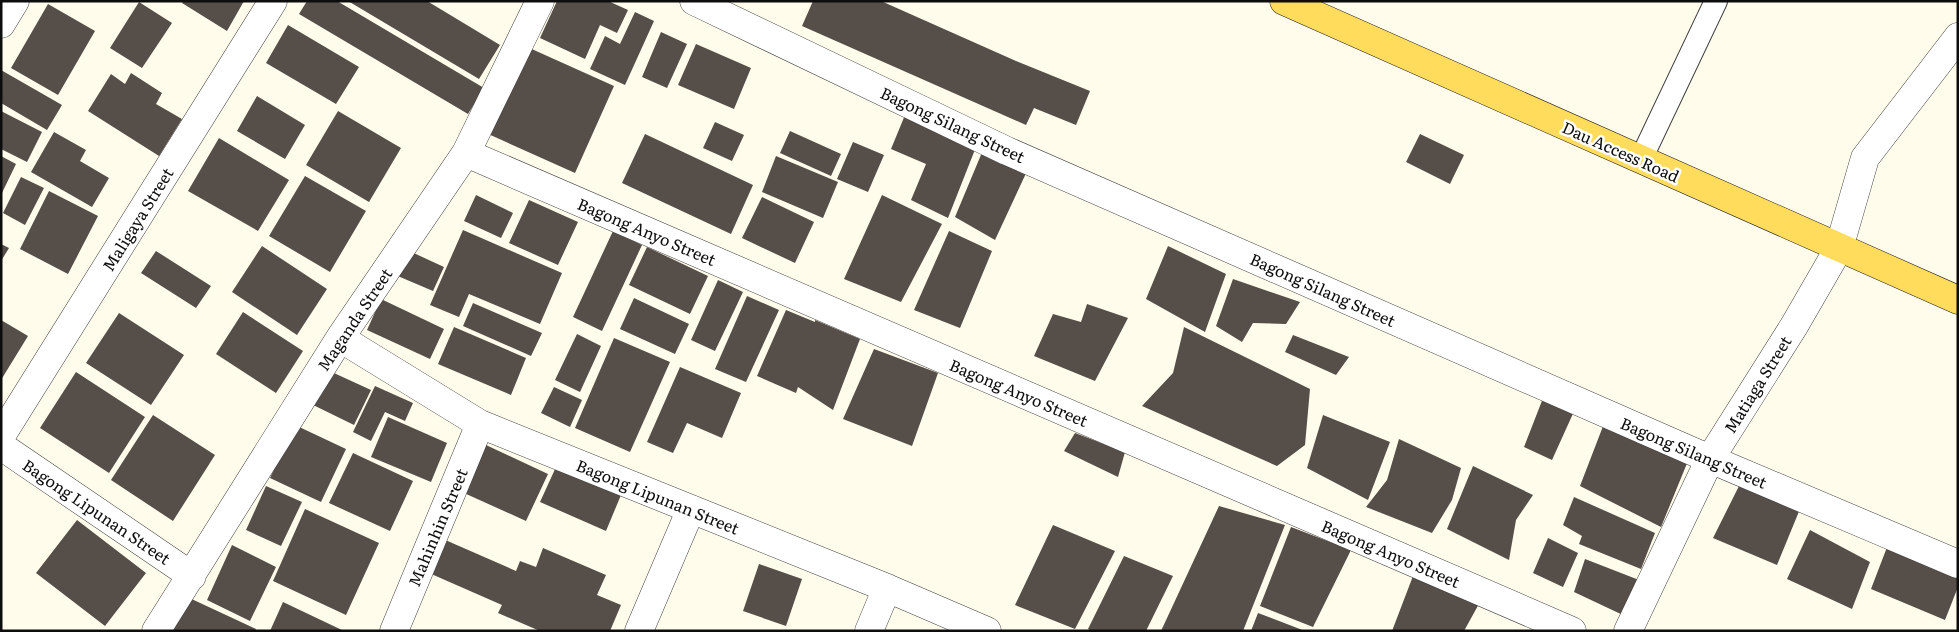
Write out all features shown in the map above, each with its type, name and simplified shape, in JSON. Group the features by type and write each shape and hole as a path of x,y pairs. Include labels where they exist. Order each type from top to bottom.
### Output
{"main road":[{"name":"Dau Access Road","path":"1284,1 1958,300"}],"street":[{"path":"1,24 15,1"},
{"name":"Maligaya Street","path":"1,436 273,1"},
{"name":"Maganda Street","path":"156,631 340,338 466,153 540,1"},
{"name":"Bagong Silang Street","path":"694,1 1007,150 1710,459 1958,564"},
{"name":"Matiaga Street","path":"1628,631 1710,459 1794,326 1839,248 1865,158 1958,37"},
{"name":"Bagong Anyo Street","path":"466,153 1572,631"},
{"name":"Bagong Lipunan Street","path":"340,338 480,424 887,588 987,631"},
{"name":"Mahinhin Street","path":"394,631 480,424"},
{"name":"Bagong Lipunan Street","path":"1,446 192,576"},
{"path":"639,631 691,509"},
{"path":"869,631 887,588"}],"lane":[{"path":"1641,160 1716,1"}],"building":[{"path":"183,1 244,1 227,31 182,3"},
{"path":"307,1 337,1 484,88 468,114 299,14"},
{"path":"348,1 427,1 500,45 479,79"},
{"path":"557,1 608,1 628,10 617,33 600,25 585,59 540,38"},
{"path":"813,1 881,1 1016,61 1090,91 1076,125 1034,108 1026,125 802,26"},
{"path":"139,2 172,23 142,68 110,48"},
{"path":"48,4 95,31 58,95 11,68"},
{"path":"635,12 654,21 625,85 590,69 605,36 620,44"},
{"path":"288,25 359,67 336,104 266,63"},
{"path":"661,32 687,44 667,88 642,77"},
{"path":"696,44 751,68 734,109 678,85"},
{"path":"525,46 614,86 575,173 486,133"},
{"path":"1,70 62,105 47,130 1,103"},
{"path":"131,73 162,93 156,104 182,119 159,156 88,111 111,74 125,84"},
{"path":"257,96 305,125 285,159 237,131"},
{"path":"1,111 42,132 27,162 1,149"},
{"path":"338,111 401,148 369,202 306,165"},
{"path":"905,115 976,147 948,218 911,200 926,164 891,149"},
{"path":"715,122 744,135 732,161 703,148"},
{"path":"790,131 841,154 831,176 780,153"},
{"path":"54,132 86,150 80,161 109,178 92,207 31,172"},
{"path":"645,134 753,185 731,234 622,183"},
{"path":"1420,134 1464,155 1450,184 1406,162"},
{"path":"219,138 289,180 258,231 188,191"},
{"path":"853,142 884,155 868,192 837,179"},
{"path":"983,150 1028,169 995,240 955,217"},
{"path":"1,156 16,164 1,195"},
{"path":"776,156 838,182 823,218 762,192"},
{"path":"305,176 366,211 330,272 269,236"},
{"path":"21,177 44,188 25,225 3,213"},
{"path":"49,191 98,216 68,274 20,249"},
{"path":"476,195 513,213 501,238 464,221"},
{"path":"882,195 942,224 901,302 844,279"},
{"path":"762,197 814,222 795,263 742,238"},
{"path":"529,200 578,222 558,265 509,243"},
{"path":"463,230 562,273 540,324 469,294 459,317 430,305"},
{"path":"613,231 642,245 602,331 573,317"},
{"path":"949,231 992,251 960,328 914,310"},
{"path":"1,244 9,248 1,261"},
{"path":"262,246 327,289 297,335 232,292"},
{"path":"1168,246 1226,274 1205,332 1146,299"},
{"path":"647,247 708,276 690,314 629,285"},
{"path":"405,249 444,267 433,291 393,274"},
{"path":"156,251 211,286 196,308 141,273"},
{"path":"1233,279 1300,302 1286,324 1253,323 1242,342 1216,326"},
{"path":"718,280 743,292 715,351 691,340"},
{"path":"747,296 779,310 746,382 715,369"},
{"path":"634,298 689,324 675,354 620,329"},
{"path":"381,299 444,329 430,359 367,330"},
{"path":"473,303 542,333 531,356 463,326"},
{"path":"1087,304 1128,318 1095,381 1034,356 1053,314 1081,322"},
{"path":"786,310 860,339 833,410 798,387 796,393 757,376"},
{"path":"243,312 303,351 276,393 216,354"},
{"path":"119,313 184,355 151,405 86,363"},
{"path":"1,320 28,336 1,380"},
{"path":"454,327 526,358 511,395 438,364"},
{"path":"1184,327 1310,389 1305,445 1277,466 1142,406 1173,373"},
{"path":"577,334 601,346 580,392 555,380"},
{"path":"1293,335 1349,357 1336,375 1285,352"},
{"path":"614,338 670,362 630,452 575,428"},
{"path":"874,349 938,373 912,446 843,419"},
{"path":"680,367 741,393 722,438 687,423 673,453 647,442"},
{"path":"323,368 371,390 354,425 307,402"},
{"path":"76,372 145,417 109,473 40,428"},
{"path":"375,386 413,403 405,421 385,412 371,441 353,432"},
{"path":"554,387 582,400 570,427 541,413"},
{"path":"1545,393 1576,407 1552,460 1524,447"},
{"path":"153,415 215,455 173,521 111,480"},
{"path":"1323,415 1390,442 1368,500 1307,468"},
{"path":"388,417 447,443 431,482 371,457"},
{"path":"1605,421 1690,456 1661,527 1580,486"},
{"path":"295,425 346,449 321,502 270,478"},
{"path":"1075,433 1125,452 1118,477 1064,451"},
{"path":"1399,439 1461,468 1452,500 1432,533 1366,507 1387,480"},
{"path":"486,445 548,474 526,521 464,493"},
{"path":"353,453 413,481 390,531 329,503"},
{"path":"1473,466 1533,495 1516,520 1509,560 1447,529"},
{"path":"556,467 621,495 606,531 540,502"},
{"path":"1740,484 1800,509 1777,565 1713,538"},
{"path":"266,486 302,502 281,546 246,530"},
{"path":"1574,497 1655,533 1641,569 1579,544 1582,536 1563,525"},
{"path":"1219,506 1285,525 1243,631 1161,631"},
{"path":"305,509 379,543 346,615 273,581"},
{"path":"77,520 146,573 105,626 36,573"},
{"path":"1053,525 1115,551 1075,629 1015,605"},
{"path":"1291,527 1351,550 1313,627 1260,606"},
{"path":"1810,530 1870,562 1852,609 1787,579"},
{"path":"1548,538 1578,553 1563,587 1533,573"},
{"path":"443,539 516,571 520,561 536,567 543,548 606,575 597,595 621,605 610,631 540,631 498,613 502,605 429,573"},
{"path":"1889,542 1958,572 1958,587 1945,620 1871,589"},
{"path":"232,545 276,567 250,621 207,600"},
{"path":"1124,556 1173,576 1146,631 1091,631 1088,629"},
{"path":"1585,559 1639,580 1625,616 1574,592"},
{"path":"759,564 802,579 786,626 743,611"},
{"path":"1413,576 1480,602 1464,631 1392,631"},
{"path":"183,595 256,629 255,631 169,631"},
{"path":"283,602 344,631 270,631"},
{"path":"1258,613 1305,631 1251,631"}]}
